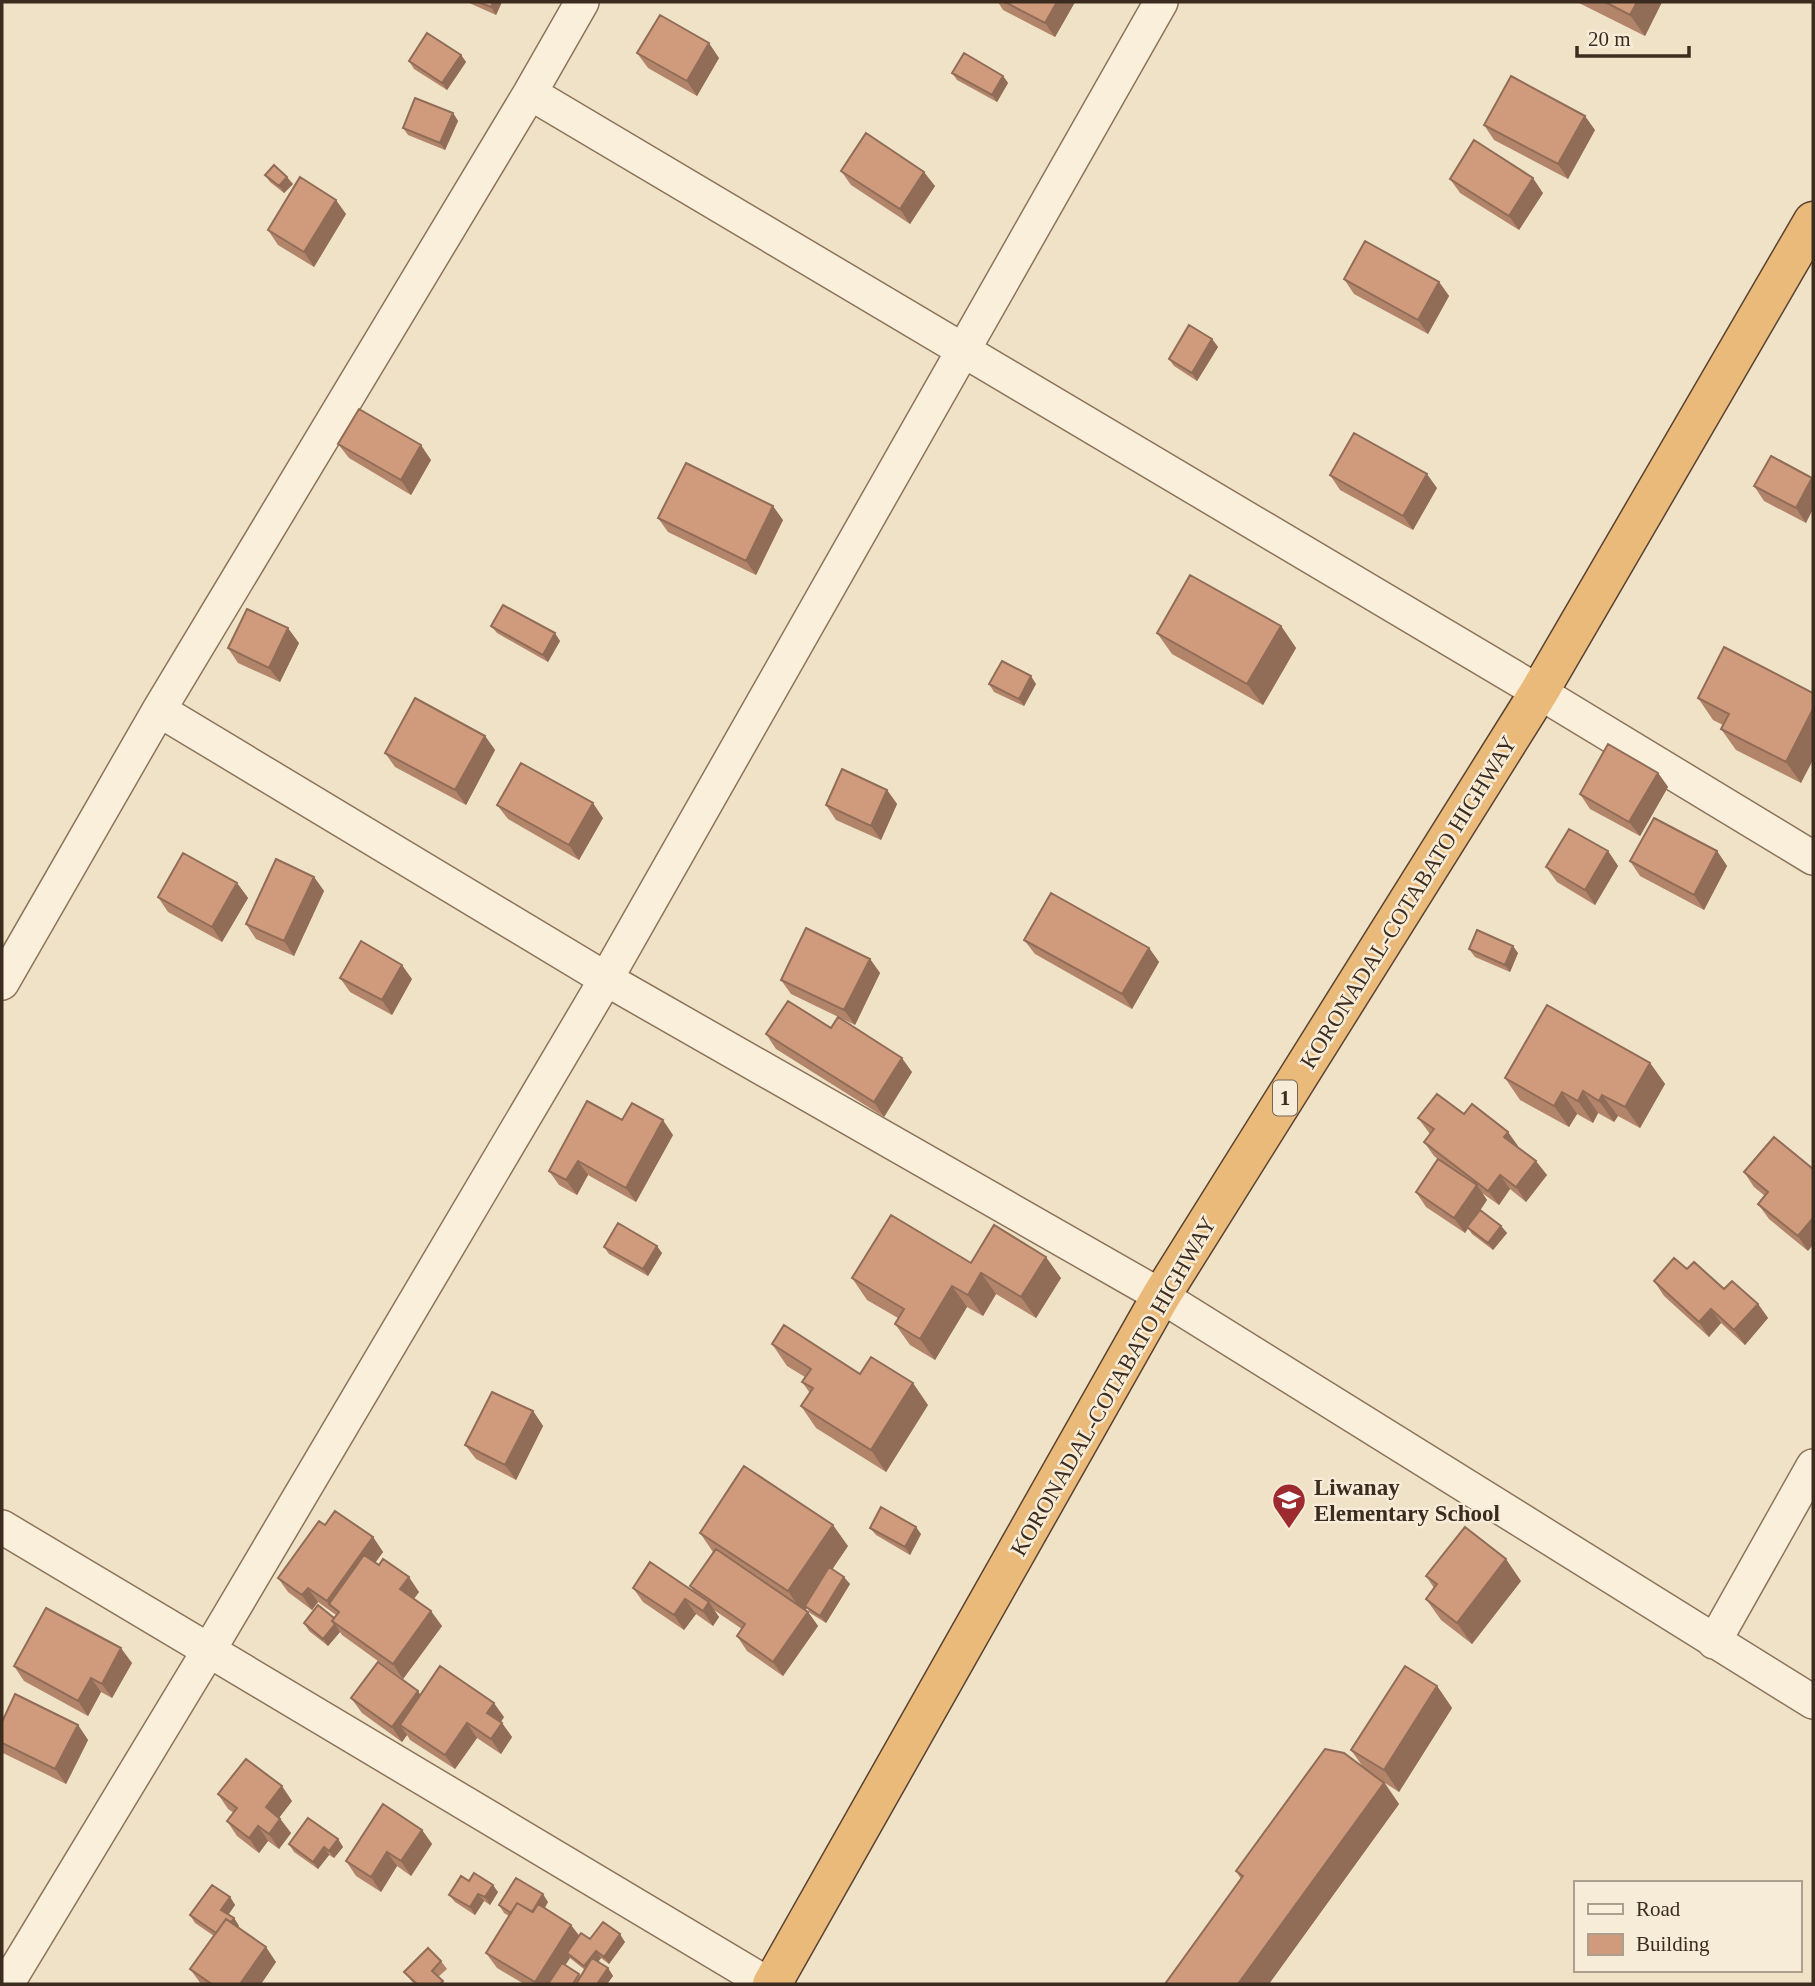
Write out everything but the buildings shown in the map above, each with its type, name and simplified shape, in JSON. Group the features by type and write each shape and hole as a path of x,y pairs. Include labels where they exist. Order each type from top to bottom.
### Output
{"highway":[{"name":"KORONADAL-COTABATO HIGHWAY","path":"770,1984 1161,1296 1539,692 1813,220"}],"street":[{"path":"2,984 159,710 582,2"},
{"path":"7,1984 209,1650 606,979 1161,2"},
{"path":"530,93 1539,692 1813,858"},
{"path":"159,710 606,979 1161,1296 1813,1702"},
{"path":"1714,1642 1813,1466"},
{"path":"2,1527 770,1984"}],"place":[{"name":"Liwanay Elementary School","path":"1289,1530"}]}
